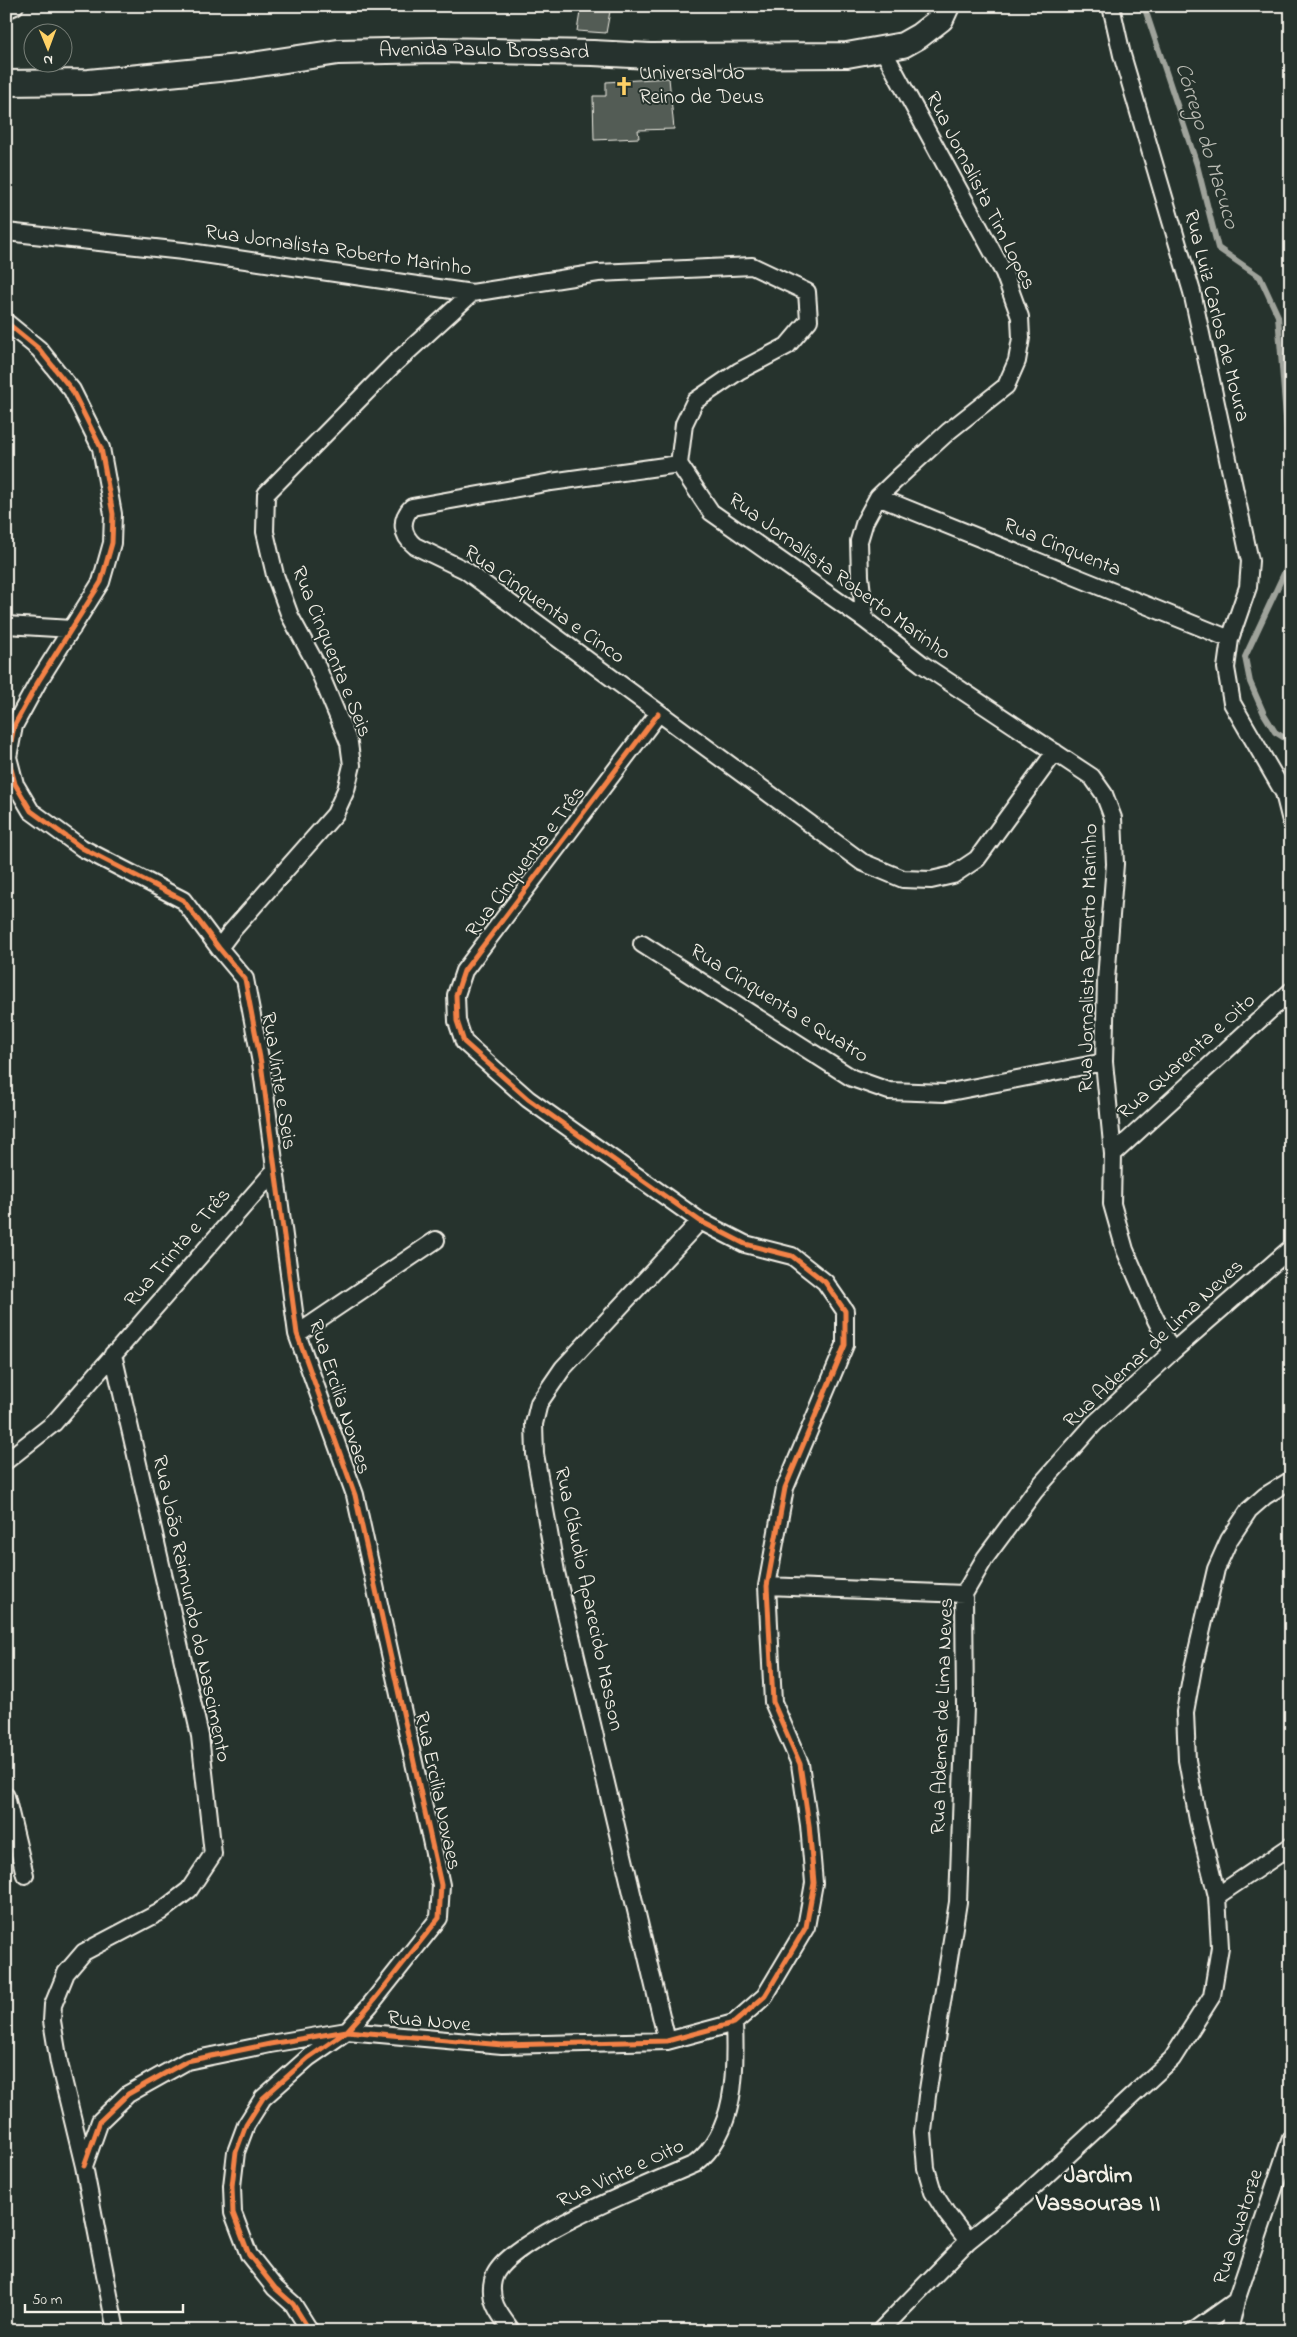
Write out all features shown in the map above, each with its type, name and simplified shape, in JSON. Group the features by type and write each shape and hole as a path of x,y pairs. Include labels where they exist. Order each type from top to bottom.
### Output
{"main road":[{"name":"Avenida Paulo Brossard","path":"6,83 89,82 239,67 338,52 437,50 593,52 650,56 847,55 903,45 919,36 941,19 947,6"}],"street":[{"path":"6,10 15,6"},
{"name":"Rua Luiz Carlos de Moura","path":"1111,6 1122,55 1192,292 1250,561 1248,587 1230,639 1226,668 1232,703 1287,792 1291,821"},
{"name":"Rua Jornalista Tim Lopes","path":"865,620 860,576 859,541 865,520 878,497 949,431 1006,386 1017,361 1021,338 1020,317 1004,273 883,50"},
{"name":"Rua Jornalista Roberto Marinho","path":"6,232 183,251 472,293 598,274 752,266 807,292 808,320 787,346 739,371 695,401 684,424 679,464 711,512 865,620 922,664 1092,777 1104,794 1113,818 1115,864 1106,980 1104,1062 1113,1154 1112,1204 1142,1291 1172,1352"},
{"name":"Rua Cinquenta e Seis","path":"219,948 335,814 346,790 352,765 349,742 316,664 290,616 275,575 266,532 266,494 393,366 472,293"},
{"name":"Rua Vinte e Seis","path":"6,322 39,349 72,390 101,448 113,514 112,543 101,582 38,682 14,726 8,757 14,784 31,811 82,848 183,900 245,979 261,1063 275,1170"},
{"name":"Rua Cinquenta e Cinco","path":"658,714 465,570 408,541 403,523 406,513 412,507 551,482 679,464"},
{"name":"Rua Cinquenta","path":"878,497 1230,639"},
{"path":"6,625 72,629"},
{"path":"658,714 862,862 902,879 932,880 953,875 977,859 1055,752"},
{"name":"Rua Cinquenta e Três","path":"658,714 464,971 456,995 457,1021 464,1042 528,1099 700,1221"},
{"name":"Rua Cinquenta e Quatro","path":"642,944 852,1078 888,1091 946,1093 1104,1062"},
{"name":"Rua Quarenta e Oito","path":"1113,1154 1291,992"},
{"name":"Rua Ercilia Novaes","path":"275,1170 297,1334 355,1495 441,1885 439,1918 370,2006 347,2031 308,2058 263,2098 246,2125 236,2152 232,2186 233,2212 249,2255 275,2288 292,2304 310,2331"},
{"name":"Rua Trinta e Três","path":"6,1461 54,1423 275,1170"},
{"path":"700,1221 744,1244 792,1256 825,1282 845,1311 845,1345 785,1488 767,1586 773,1702 800,1764 809,1825 814,1883 806,1927 786,1963 765,1996 734,2023"},
{"name":"Rua Cláudio Aparecido Masson","path":"667,2041 556,1572 535,1454 534,1424 539,1403 563,1368 700,1221"},
{"path":"297,1334 436,1240"},
{"name":"Rua Ademar de Lima Neves","path":"968,2241 947,2214 934,2192 926,2168 924,2132 927,2096 958,1902 965,1706 964,1594 985,1558 1034,1492 1094,1424 1172,1352 1291,1248"},
{"name":"Rua João Raimundo do Nascimento","path":"113,1354 200,1736 213,1854 190,1890 160,1912 84,1952 66,1973 57,1990 52,2006 52,2022 59,2064 84,2166 116,2331"},
{"path":"880,2331 968,2241 1025,2194 1172,2059 1212,1996 1220,1948 1217,1896 1198,1820 1187,1760 1185,1712 1192,1668 1216,1569 1229,1540 1249,1510 1265,1496 1291,1480"},
{"path":"767,1586 964,1594"},
{"path":"6,1796 25,1875"},
{"path":"1217,1896 1291,1846"},
{"name":"Rua Nove","path":"84,2166 100,2121 128,2094 187,2061 347,2031 502,2045 667,2041 734,2023"},
{"name":"Rua Vinte e Oito","path":"512,2331 496,2310 491,2295 493,2278 501,2264 533,2240 606,2203 695,2164 708,2154 716,2143 728,2106 736,2070 734,2023"},
{"name":"Rua Quatorze","path":"1229,2331 1236,2300 1291,2138"},
{"path":"1194,2331 1236,2300"}],"building":[{"path":"581,6 611,6 606,33 577,31"},
{"path":"669,78 674,129 638,130 639,138 594,140 593,96 606,96 606,82"}],"waterway":[{"name":"Córrego do Macuco","path":"1144,6 1197,165 1218,248 1260,277 1278,316 1291,481"},
{"name":"Córrego do Macuco","path":"1291,553 1288,565 1245,657 1250,682 1264,714 1275,732 1291,742"}],"cycle path":[{"path":"6,322 39,349 72,390 101,448 113,514 112,543 101,582 38,682 14,726 8,757 15,784 31,811 82,848 183,900 245,979 261,1063 297,1334 355,1495 441,1885 439,1918 347,2031 308,2058 263,2098 246,2125 236,2152 232,2186 233,2213 249,2255 275,2288 293,2304 310,2331"},
{"path":"84,2166 100,2121 128,2094 187,2061 347,2031 502,2045 667,2041 734,2023 765,1996 806,1927 814,1883 809,1825 800,1764 773,1702 767,1586 785,1488 845,1345 845,1311 825,1282 792,1256 745,1244 700,1221 528,1099 464,1042 457,1021 456,995 464,971 658,714"}],"place":[{"name":"Universal do Reino de Deus","path":"624,86"}],"district":[{"name":"Jardim Vassouras II","path":"1098,2190"}]}
